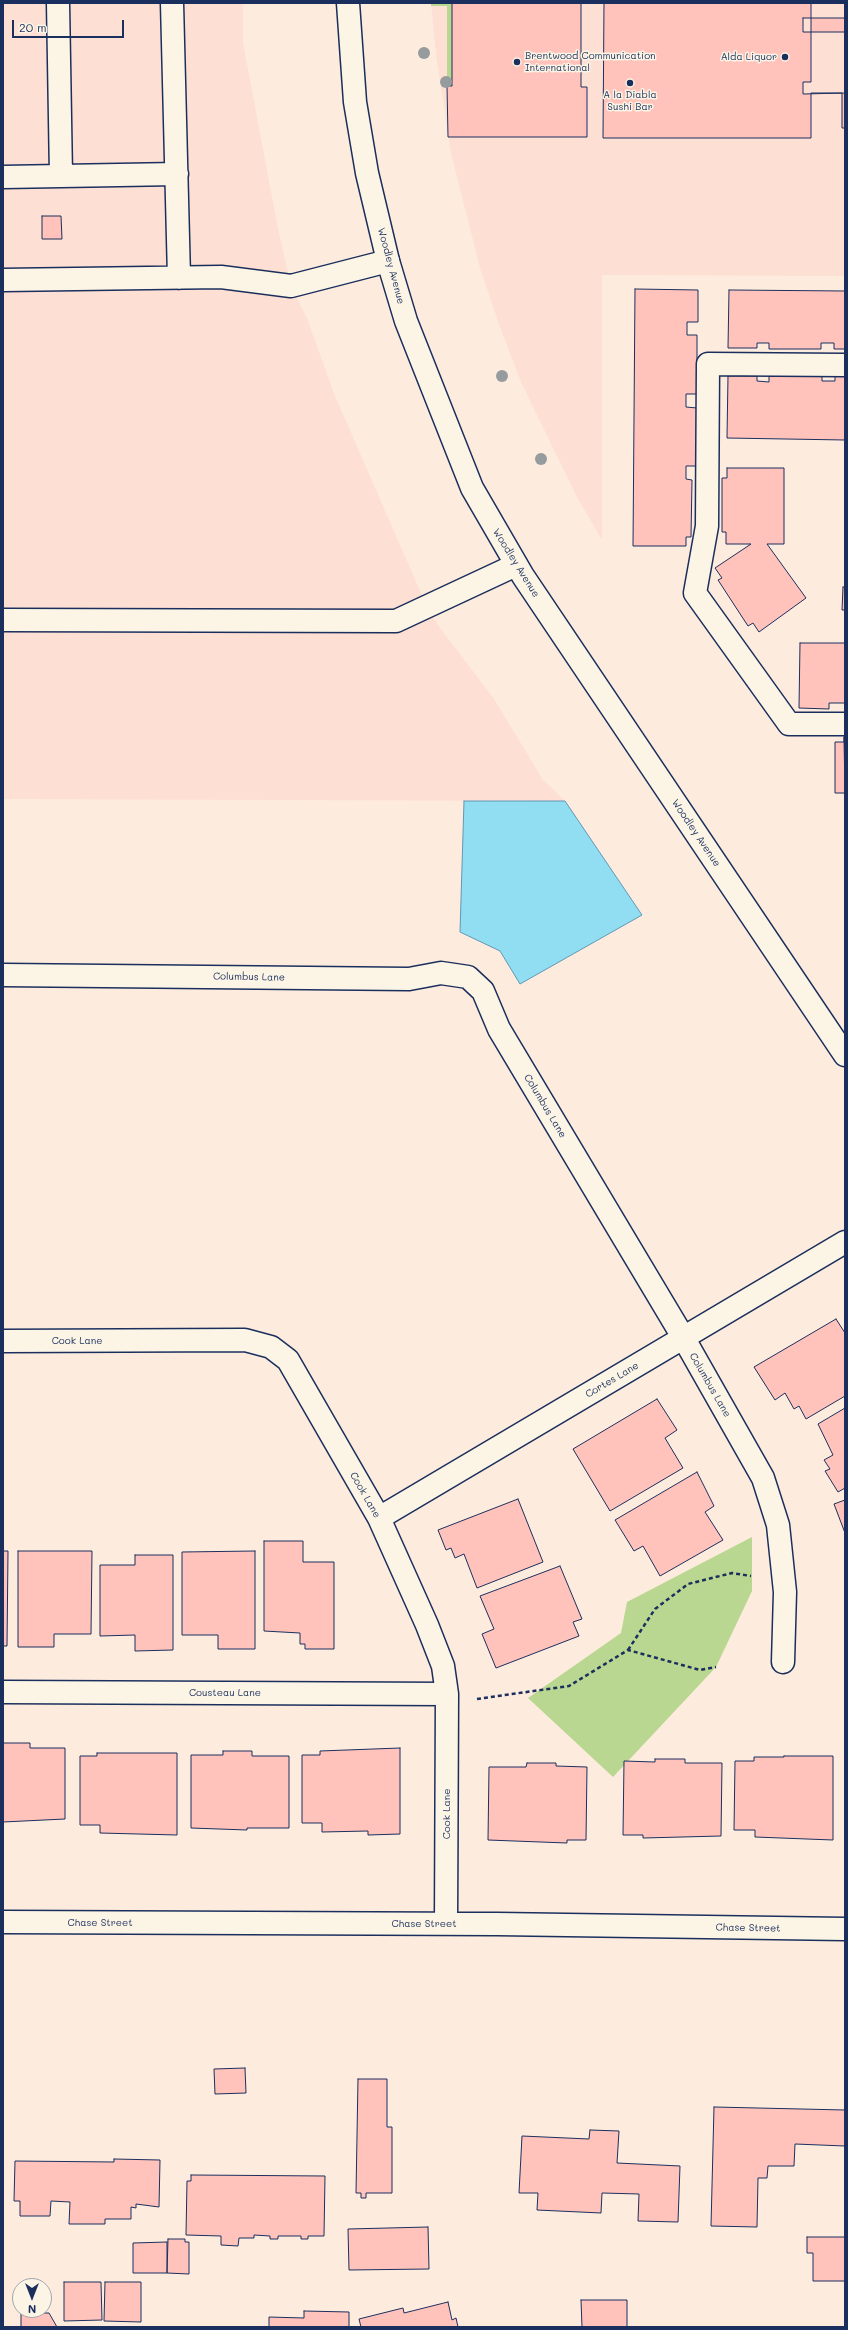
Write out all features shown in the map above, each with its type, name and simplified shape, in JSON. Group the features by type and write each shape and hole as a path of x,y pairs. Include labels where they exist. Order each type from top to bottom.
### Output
{"street":[{"path":"58,3 61,176"},
{"path":"172,3 179,278"},
{"name":"Woodley Avenue","path":"348,3 355,102 367,173 388,261 406,321 472,488 516,565 845,1054"},
{"path":"3,177 177,174"},
{"path":"3,280 220,277 291,286 388,261"},
{"path":"845,365 708,364 706,526 695,593 789,724 845,724"},
{"path":"3,620 396,621 516,565"},
{"name":"Columbus Lane","path":"3,975 409,979 441,973 468,977 483,991 499,1029 683,1337 763,1478 778,1525 785,1592 782,1662"},
{"name":"Cortes Lane","path":"379,1518 845,1242"},
{"name":"Cook Lane","path":"3,1341 245,1340 271,1347 288,1360 379,1518 427,1625 443,1666 448,1694 446,1924"},
{"name":"Cousteau Lane","path":"3,1692 448,1694"},
{"name":"Chase Street","path":"3,1922 446,1924 845,1929"}],"path":[{"path":"475,1700 569,1686 628,1650 655,1609 688,1584 732,1573 754,1576"},
{"path":"628,1650 700,1670 716,1667"}],"shaded area":[{"path":"3,3 243,3 243,43 278,229 291,286 306,316 335,396 427,607 440,628 494,699 543,780 565,801 3,799"},
{"path":"431,3 845,3 845,276 602,275 602,540 577,497 521,382 480,268 451,153 436,54"}],"green space":[{"path":"431,3 452,3 452,86 447,86 447,6 431,6"},
{"path":"752,1537 752,1591 716,1667 613,1777 528,1698 621,1633 627,1602"}],"water":[{"path":"464,801 565,801 642,915 520,984 500,951 460,932"}],"building":[{"name":"Brentwood Communication International","path":"452,3 581,3 581,87 587,87 587,137 448,137 447,86 452,86"},
{"path":"604,3 811,3 811,32 845,32 845,128 842,128 842,93 811,93 811,138 603,138"},
{"path":"803,18 845,18 845,93 803,94 803,82 811,82 811,32 803,32"},
{"path":"42,216 61,216 62,239 42,239"},
{"path":"635,289 698,290 698,322 687,322 687,335 697,335 697,394 686,394 686,407 697,408 697,466 686,466 686,479 692,480 691,537 686,537 686,546 633,546"},
{"path":"729,290 845,291 845,349 834,349 834,343 821,343 821,349 769,349 769,343 757,343 757,348 728,348"},
{"path":"728,376 757,376 757,381 769,382 769,376 822,376 822,381 835,381 835,376 845,376 845,440 727,438"},
{"path":"727,468 784,468 784,544 767,544 806,598 759,632 753,623 748,626 718,580 722,578 715,568 751,544 726,544 726,532 722,532 722,478 727,478"},
{"path":"843,587 845,587 845,610 842,610"},
{"path":"800,643 845,643 845,703 829,703 829,709 799,708"},
{"path":"844,737 845,793 835,793 835,742 844,742"},
{"path":"836,1319 845,1333 845,1396 806,1419 799,1406 794,1409 785,1393 775,1400 754,1367"},
{"path":"657,1399 677,1430 665,1438 683,1468 610,1511 573,1449"},
{"path":"845,1408 845,1488 838,1492 825,1471 830,1469 824,1460 833,1455 818,1424"},
{"path":"697,1472 714,1506 705,1512 723,1540 660,1576 643,1546 634,1551 615,1520"},
{"path":"518,1499 543,1562 477,1588 464,1554 455,1558 451,1548 446,1550 438,1530"},
{"path":"845,1500 845,1533 834,1504"},
{"path":"264,1541 303,1541 303,1562 334,1562 334,1649 305,1649 305,1644 300,1644 300,1633 264,1631"},
{"path":"3,1551 8,1551 7,1646 3,1646"},
{"path":"18,1551 92,1551 91,1634 54,1634 54,1647 18,1647"},
{"path":"255,1551 255,1649 218,1649 218,1635 182,1635 182,1552"},
{"path":"135,1555 173,1555 173,1650 135,1651 135,1635 100,1636 100,1565 135,1565"},
{"path":"560,1566 582,1619 573,1622 579,1636 496,1668 482,1634 494,1629 480,1596"},
{"path":"3,1743 30,1743 30,1748 65,1748 65,1819 3,1822"},
{"path":"400,1748 400,1834 368,1835 368,1831 322,1832 322,1823 302,1823 302,1755 320,1755 320,1751"},
{"path":"223,1751 252,1751 252,1756 289,1756 289,1828 247,1828 247,1830 191,1828 191,1755 223,1755"},
{"path":"97,1753 177,1753 177,1835 100,1833 100,1825 80,1825 80,1756 97,1756"},
{"path":"833,1756 833,1840 755,1837 755,1830 734,1830 735,1761 754,1761 754,1757"},
{"path":"655,1759 685,1759 685,1763 722,1763 721,1836 643,1838 643,1835 623,1835 624,1761 655,1762"},
{"path":"527,1763 556,1763 556,1766 587,1767 586,1840 567,1840 567,1843 488,1840 489,1767 526,1767"},
{"path":"245,2068 246,2093 215,2094 214,2069"},
{"path":"358,2079 387,2079 387,2127 392,2127 392,2193 366,2193 366,2198 361,2198 361,2193 356,2193"},
{"path":"714,2107 845,2110 845,2146 795,2144 794,2166 768,2166 767,2178 758,2178 757,2227 711,2226"},
{"path":"590,2130 619,2131 617,2163 680,2166 678,2222 638,2221 639,2194 602,2193 601,2213 537,2210 538,2193 519,2193 522,2136 589,2139"},
{"path":"114,2159 160,2160 159,2207 136,2204 136,2208 131,2207 131,2219 105,2219 105,2224 69,2224 70,2202 51,2201 50,2216 20,2216 20,2201 14,2201 15,2161 114,2162"},
{"path":"191,2175 325,2176 324,2236 308,2236 308,2239 301,2239 301,2236 278,2236 278,2239 270,2239 270,2236 254,2235 254,2238 239,2238 238,2246 221,2245 221,2236 186,2235 187,2181 191,2181"},
{"path":"428,2227 429,2269 349,2270 348,2229"},
{"path":"807,2237 845,2237 845,2281 813,2281 813,2253 807,2253"},
{"path":"168,2239 185,2239 185,2242 189,2242 189,2274 167,2273"},
{"path":"167,2242 167,2273 133,2273 133,2243"},
{"path":"64,2282 101,2282 102,2320 64,2321"},
{"path":"105,2282 141,2282 141,2322 104,2321"},
{"path":"581,2300 627,2300 627,2327 582,2327"},
{"path":"448,2302 452,2320 456,2318 458,2327 361,2327 359,2319 403,2308 404,2313"},
{"path":"304,2311 349,2312 349,2327 269,2327 269,2317 304,2318"},
{"path":"21,2318 52,2318 57,2327 21,2327"}],"place":[{"name":"Alda Liquor","path":"785,57"},
{"name":"Brentwood Communication International","path":"517,62"},
{"name":"A la Diabla Sushi Bar","path":"630,83"}]}
